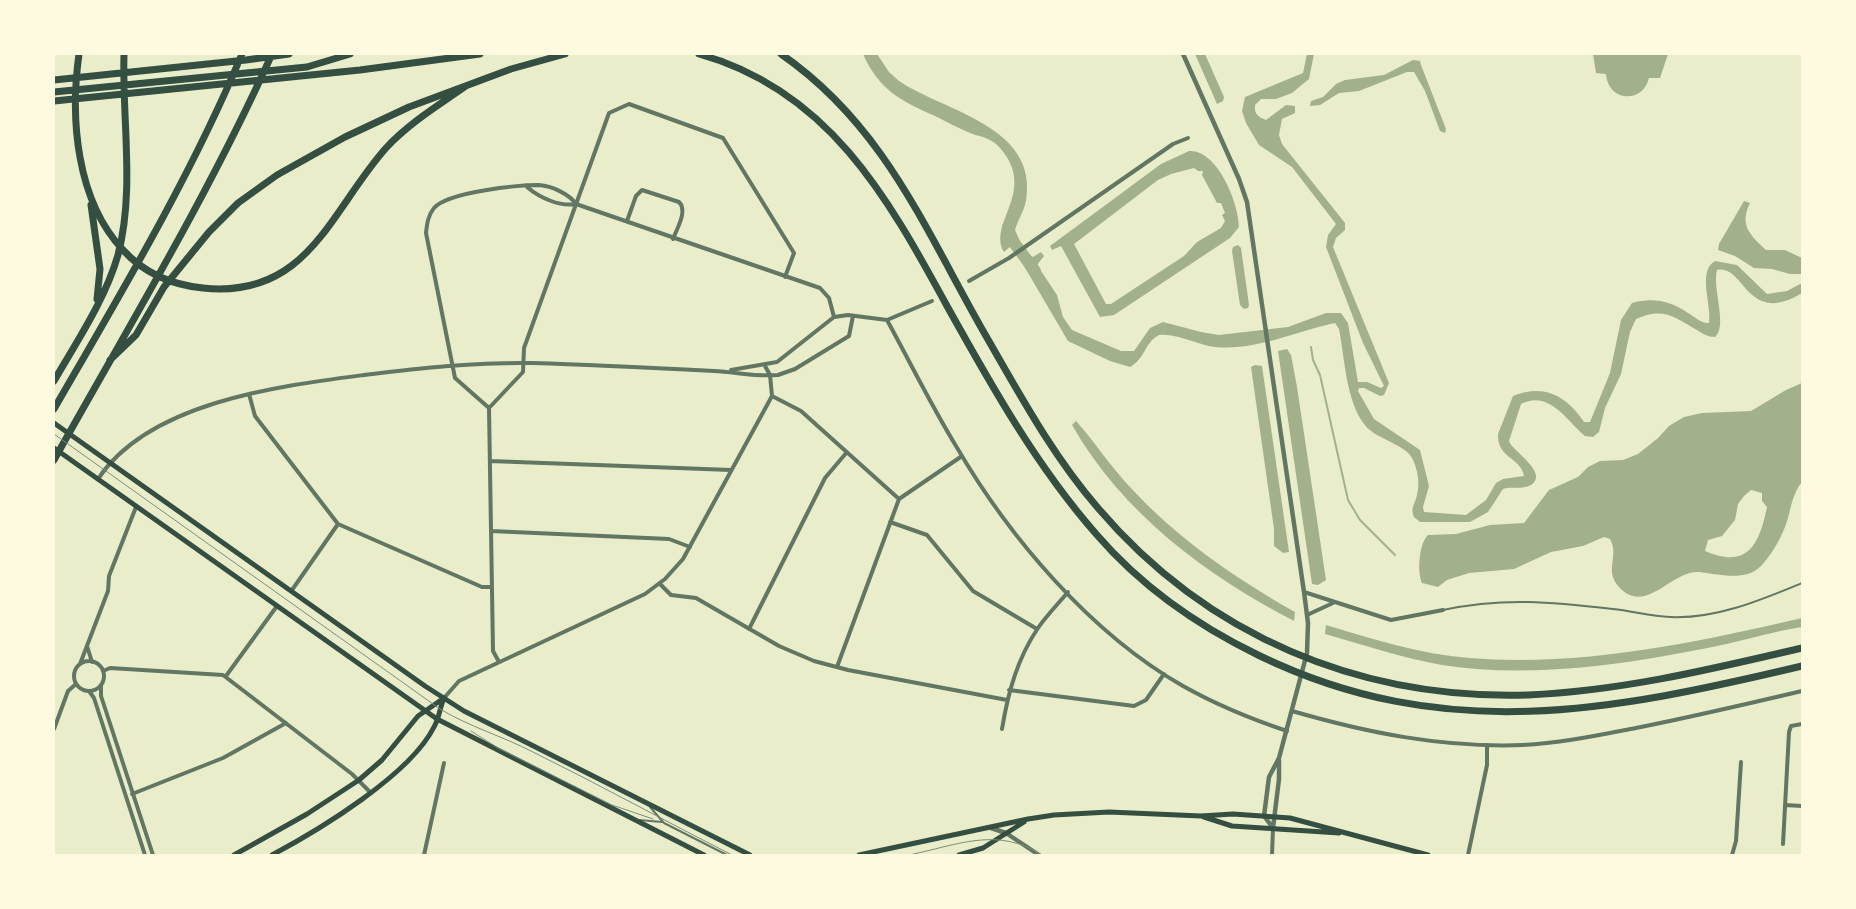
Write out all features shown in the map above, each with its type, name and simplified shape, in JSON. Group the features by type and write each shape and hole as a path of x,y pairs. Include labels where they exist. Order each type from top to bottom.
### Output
{"highway":[{"path":"79,54 76,86 77,139 86,180 100,269 97,304"},
{"path":"54,381 97,304 117,257 124,225 127,182 124,54"},
{"path":"54,409 187,175 219,109 242,54"},
{"path":"54,460 180,239 242,119 272,54"},
{"path":"54,80 196,66 289,54"},
{"path":"54,92 307,67 350,54"},
{"path":"54,101 370,69 480,54"},
{"path":"110,360 136,335 164,287 190,253 238,203 277,175 337,141 402,110 466,86 565,54"},
{"path":"699,54 738,66 780,88 826,127 870,176 884,196 1025,438 1056,484 1099,538 1125,564 1183,611 1234,643 1286,669 1355,693 1422,707 1493,713 1526,713 1606,706 1661,697 1802,666"},
{"path":"781,54 822,85 868,134 890,166 1040,429 1072,475 1115,528 1162,572 1212,610 1251,633 1290,652 1358,676 1423,690 1466,694 1528,695 1595,689 1660,679 1802,648"},
{"path":"86,180 98,215 116,242 146,270 175,283 203,288 226,289 251,284 275,276 292,265 317,242 388,146 416,121 466,86"}],"main road":[{"path":"54,423 450,702 750,855"},
{"path":"54,448 437,719 704,855"},
{"path":"234,855 307,814 359,780 382,760 425,711 444,698"},
{"path":"272,855 371,792 403,767 434,728 444,698"},
{"path":"859,855 1028,819 1109,812 1201,816 1232,814 1274,817 1319,825 1428,855"},
{"path":"1201,816 1232,826 1345,833"},
{"path":"959,855 983,848 1028,819"}],"street":[{"path":"1183,54 1243,190 1307,615 1307,653 1279,758 1270,777 1264,816 1273,828"},
{"path":"499,662 493,651 489,408 523,372 524,348 609,114 629,104 723,138 794,253 785,277"},
{"path":"970,281 1032,243 1173,144 1188,138"},
{"path":"489,408 455,378 426,233 431,212 440,203 451,198 513,186 527,187 540,185 571,196 576,204"},
{"path":"527,187 537,195 567,206 576,204 824,291 829,298 834,317"},
{"path":"627,221 636,196 642,190 679,202 683,212 673,238"},
{"path":"723,371 765,366 781,360 834,317 853,316 886,320 932,301"},
{"path":"98,479 109,463 126,447 151,432 214,404 249,394 347,377 452,364 523,363 723,371 770,375 789,372 845,339 851,333 853,316"},
{"path":"886,320 962,456 1023,543 1068,592 1108,630 1164,674 1212,701 1287,731"},
{"path":"444,698 459,681 645,594 660,584 678,566 772,396 770,375 765,366"},
{"path":"249,394 255,416 338,524 482,587 491,587"},
{"path":"772,396 801,411 899,499"},
{"path":"750,629 825,478 847,452"},
{"path":"837,667 899,499 962,456"},
{"path":"490,461 731,470"},
{"path":"136,507 109,576 108,590 74,675 76,684 81,689 89,691 94,698 144,855"},
{"path":"890,522 927,535 973,591 1037,629"},
{"path":"292,590 338,524"},
{"path":"491,531 669,539 690,547"},
{"path":"660,584 671,595 696,598 801,656 837,667 1007,700"},
{"path":"1002,729 1009,690 1025,651 1037,629 1068,592"},
{"path":"1304,592 1392,620 1443,610"},
{"path":"1307,615 1333,602"},
{"path":"226,676 277,606"},
{"path":"87,646 92,662 102,671 101,696 153,855"},
{"path":"80,664 92,662"},
{"path":"102,671 110,668 226,676 359,780 371,792"},
{"path":"1009,690 1134,706 1146,700 1164,674"},
{"path":"54,729 68,691 76,684"},
{"path":"89,691 100,685"},
{"path":"1292,711 1390,736 1431,742 1525,745 1571,740 1682,719 1802,691"},
{"path":"132,794 223,758 286,723"},
{"path":"1783,844 1789,732 1791,726 1802,724"},
{"path":"1468,855 1487,765 1486,745"},
{"path":"1272,855 1274,817 1279,780 1279,758"},
{"path":"1732,855 1736,841 1741,762"},
{"path":"431,855 424,854 444,763"},
{"path":"1785,805 1802,806"},
{"path":"988,828 1006,833 1039,855"}],"lane":[{"path":"1443,610 1488,601 1518,601 1615,609 1670,617 1689,616 1755,602 1802,583"},
{"path":"647,803 659,820 727,855"},
{"path":"636,820 664,823"}],"shaded area":[{"path":"863,54 877,54 889,72 899,81 985,124 1004,138 1018,155 1026,176 1026,201 1015,230 1019,239 1004,252 1001,241 1002,230 1013,192 1014,178 1010,164 1000,148 990,140 961,129 892,93 876,77"},
{"path":"1195,54 1205,54 1224,97 1223,101 1217,104"},
{"path":"1307,54 1314,54 1309,79 1292,93 1276,99 1261,99 1255,105 1255,111 1266,120 1286,105 1295,106 1295,113 1282,119 1279,135 1282,144 1345,223 1345,230 1336,238 1333,247 1389,383 1384,395 1380,396 1364,388 1359,388 1358,391 1374,419 1420,450 1429,486 1423,507 1424,512 1466,515 1486,500 1496,483 1503,479 1524,476 1519,465 1505,453 1499,442 1498,434 1513,396 1535,391 1554,394 1570,405 1584,422 1590,422 1610,373 1621,320 1632,303 1647,300 1661,301 1682,309 1701,321 1709,323 1706,280 1707,272 1715,261 1737,265 1767,294 1787,291 1802,283 1802,293 1783,302 1769,303 1758,299 1734,276 1726,271 1717,270 1716,287 1720,324 1719,332 1715,337 1706,335 1668,315 1645,315 1636,319 1630,332 1621,374 1605,408 1599,432 1593,437 1585,436 1565,416 1549,404 1531,400 1521,404 1509,441 1533,468 1536,480 1531,485 1521,488 1503,489 1488,512 1470,522 1420,522 1414,517 1413,508 1417,495 1418,481 1414,462 1405,450 1371,431 1356,411 1351,398 1339,329 1335,323 1276,340 1246,346 1215,347 1180,337 1159,335 1154,338 1139,360 1130,367 1110,361 1068,341 1021,261 1030,255 1033,257 1041,252 1044,256 1037,265 1057,295 1063,317 1072,330 1121,351 1134,351 1150,328 1163,322 1219,335 1288,327 1326,313 1341,313 1348,323 1358,382 1367,382 1381,388 1384,386 1363,343 1326,247 1328,235 1336,224 1292,167 1259,145 1246,123 1242,111 1245,97 1303,73"},
{"path":"1593,54 1668,54 1660,78 1649,78 1646,86 1640,92 1633,96 1626,96 1613,90 1608,83 1606,74 1596,73"},
{"path":"1413,60 1420,61 1446,129 1445,133 1440,131 1425,91 1414,72 1407,72 1359,91 1339,93 1320,105 1310,106 1311,101 1323,97 1336,84 1345,80 1384,75"},
{"path":"1189,151 1199,153 1209,159 1217,168 1231,192 1239,227 1230,238 1114,315 1100,317 1061,246 1052,250 1050,246 1161,164","holes":["1194,168 1198,171 1203,171 1202,175 1217,203 1221,203 1225,213 1222,215 1225,221 1221,228 1197,242 1184,256 1111,304 1106,304 1074,244 1158,180 1171,174"]},
{"path":"1744,201 1750,203 1746,224 1751,234 1766,250 1785,250 1802,258 1802,274 1754,268 1735,256 1718,250 1719,244"},
{"path":"1238,245 1241,248 1249,305 1248,308 1244,309 1240,305 1232,251 1233,247"},
{"path":"1287,349 1291,355 1297,387 1326,580 1318,585 1312,584 1278,351"},
{"path":"1255,365 1262,366 1289,552 1283,553 1274,546 1274,529 1251,367"},
{"path":"1802,383 1802,482 1793,498 1785,527 1777,543 1765,562 1755,571 1748,574 1731,576 1699,572 1689,573 1649,594 1640,597 1630,595 1615,582 1612,570 1613,545 1610,539 1604,537 1583,546 1551,552 1514,569 1469,573 1447,580 1438,587 1422,583 1420,578 1420,558 1423,544 1428,535 1456,534 1490,525 1524,523 1549,490 1578,477 1588,467 1600,461 1623,460 1638,454 1658,438 1669,426 1684,417 1702,413 1751,411 1786,390","holes":["1751,490 1762,493 1762,501 1767,507 1764,521 1755,543 1749,550 1741,555 1731,557 1719,556 1705,551 1708,540 1722,536 1735,520 1738,504 1744,496"]},
{"path":"1076,421 1122,478 1166,523 1228,570 1295,612 1294,621 1230,584 1169,539 1141,514 1092,457 1072,425"},
{"path":"1802,618 1802,627 1717,646 1615,664 1545,670 1476,669 1442,665 1398,655 1325,634 1326,625 1396,645 1451,656 1511,660 1553,659 1637,651 1720,636"}],"waterway":[{"path":"1008,227 1009,236 1035,271"},
{"path":"1311,347 1313,360 1320,375 1348,500 1360,520 1395,555"}],"tram line":[{"path":"54,434 440,709 521,746 732,855"},
{"path":"471,731 498,748 612,805 653,819"},
{"path":"909,855 977,840 1009,841 1025,846 1042,855"}]}
